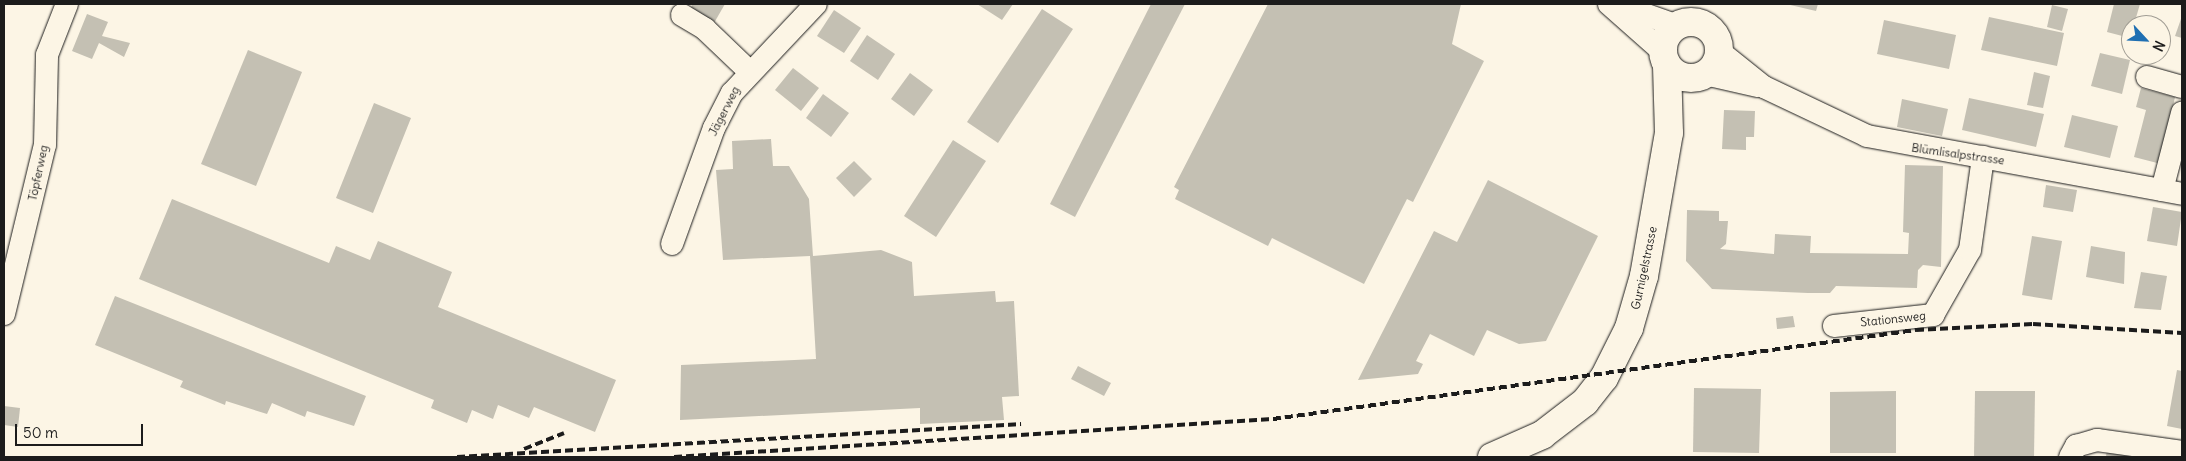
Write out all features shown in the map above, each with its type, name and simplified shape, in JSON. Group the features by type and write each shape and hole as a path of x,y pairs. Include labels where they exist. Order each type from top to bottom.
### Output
{"main road":[{"path":"1680,18 1710,27 1716,64 1701,76 1684,78 1664,59 1680,18"},
{"name":"Gurnigelstrasse","path":"1492,457 1532,440 1568,416 1594,391 1612,365 1642,288 1669,132 1664,59"},
{"name":"Gurnigelstrasse","path":"1669,132 1701,76"}],"street":[{"name":"Töpferweg","path":"4,314 45,145 47,56 67,4"},
{"name":"Jägerweg","path":"672,244 714,128 749,72 816,4"},
{"path":"1609,4 1664,59"},
{"path":"1634,5 1680,18"},
{"path":"682,15 704,29 749,72"},
{"name":"Blümlisalpstrasse","path":"1710,27 1764,87"},
{"name":"Blümlisalpstrasse","path":"1701,76 1764,87 1867,136 2172,192 2182,112"},
{"path":"2147,77 2182,87"},
{"name":"Stationsweg","path":"1834,326 1933,315 1970,250 1983,157"},
{"path":"2070,457 2076,446 2097,440 2182,452"}],"building":[{"path":"693,4 725,4 714,23 690,9"},
{"path":"977,4 1013,4 1002,20"},
{"path":"1151,4 1185,4 1075,217 1050,204"},
{"path":"1268,4 1461,4 1452,44 1484,61 1413,202 1407,199 1364,284 1272,238 1268,246 1175,199 1179,190 1174,187"},
{"path":"1786,4 1818,4 1816,11"},
{"path":"2114,4 2140,4 2137,15 2121,15 2121,36 2107,32"},
{"path":"2052,5 2068,9 2062,31 2047,27"},
{"path":"1042,9 1073,29 998,143 967,122"},
{"path":"834,10 861,28 844,53 817,36"},
{"path":"87,14 108,22 102,36 130,43 124,57 99,43 92,59 72,51"},
{"path":"2182,16 2182,38 2175,36"},
{"path":"1989,17 2064,33 2057,66 1981,50"},
{"path":"1884,20 1956,35 1949,69 1877,54"},
{"path":"867,35 895,54 878,80 850,61"},
{"path":"248,50 302,72 256,186 201,164"},
{"path":"2100,53 2121,58 2121,65 2129,65 2122,94 2091,86"},
{"path":"793,68 819,88 801,111 775,90"},
{"path":"2034,72 2050,76 2043,108 2027,105"},
{"path":"910,73 933,90 914,116 891,99"},
{"path":"2141,88 2175,97 2161,164 2134,157 2146,110 2136,107"},
{"path":"823,94 849,113 831,137 806,118"},
{"path":"1969,98 2044,114 2036,147 1962,130"},
{"path":"1902,99 1948,109 1942,136 1897,127"},
{"path":"374,103 411,118 373,213 336,198"},
{"path":"1724,110 1755,111 1754,137 1746,137 1746,150 1722,149"},
{"path":"2072,115 2118,126 2110,158 2064,147"},
{"path":"771,139 773,166 789,166 809,199 813,256 881,250 912,262 914,296 995,291 996,302 1014,301 1019,396 1002,397 1004,420 920,424 920,408 680,420 681,365 816,359 810,256 723,260 716,170 733,169 732,141"},
{"path":"953,140 986,161 936,237 904,216"},
{"path":"854,161 872,179 854,197 836,178"},
{"path":"1905,165 1943,166 1941,267 1923,265 1918,270 1917,288 1836,286 1830,293 1712,289 1686,261 1687,210 1719,211 1719,221 1728,221 1726,244 1720,249 1774,254 1775,234 1811,236 1810,253 1908,254 1909,233 1903,232"},
{"path":"1488,180 1598,236 1546,341 1519,344 1487,330 1474,356 1430,334 1416,361 1423,364 1418,374 1358,380 1434,231 1457,242"},
{"path":"2046,185 2077,190 2073,212 2043,207"},
{"path":"172,199 329,263 336,246 370,260 378,241 452,272 438,307 616,380 595,432 534,407 529,418 498,405 493,419 472,410 467,423 431,408 434,400 139,279"},
{"path":"2153,207 2182,212 2177,246 2147,241"},
{"path":"2032,236 2062,241 2052,300 2022,295"},
{"path":"2091,246 2125,252 2124,284 2086,277"},
{"path":"2141,272 2167,276 2161,310 2134,308"},
{"path":"115,296 366,396 354,426 307,411 305,417 272,403 267,414 226,401 225,405 180,387 183,381 95,345"},
{"path":"1793,316 1795,327 1777,329 1776,318"},
{"path":"1078,366 1111,383 1104,396 1071,379"},
{"path":"2177,370 2182,371 2182,429 2167,426"},
{"path":"1694,388 1761,389 1759,453 1693,452"},
{"path":"1896,391 1896,453 1830,453 1830,392"},
{"path":"1975,391 2035,391 2034,457 1974,457"},
{"path":"4,406 20,408 18,427 4,425"},
{"path":"2107,448 2157,457 2106,457"}],"railway":[{"path":"674,457 1273,419 1916,330 2033,324 2182,333"},
{"path":"457,457 1021,424"},
{"path":"524,449 564,433"}]}
